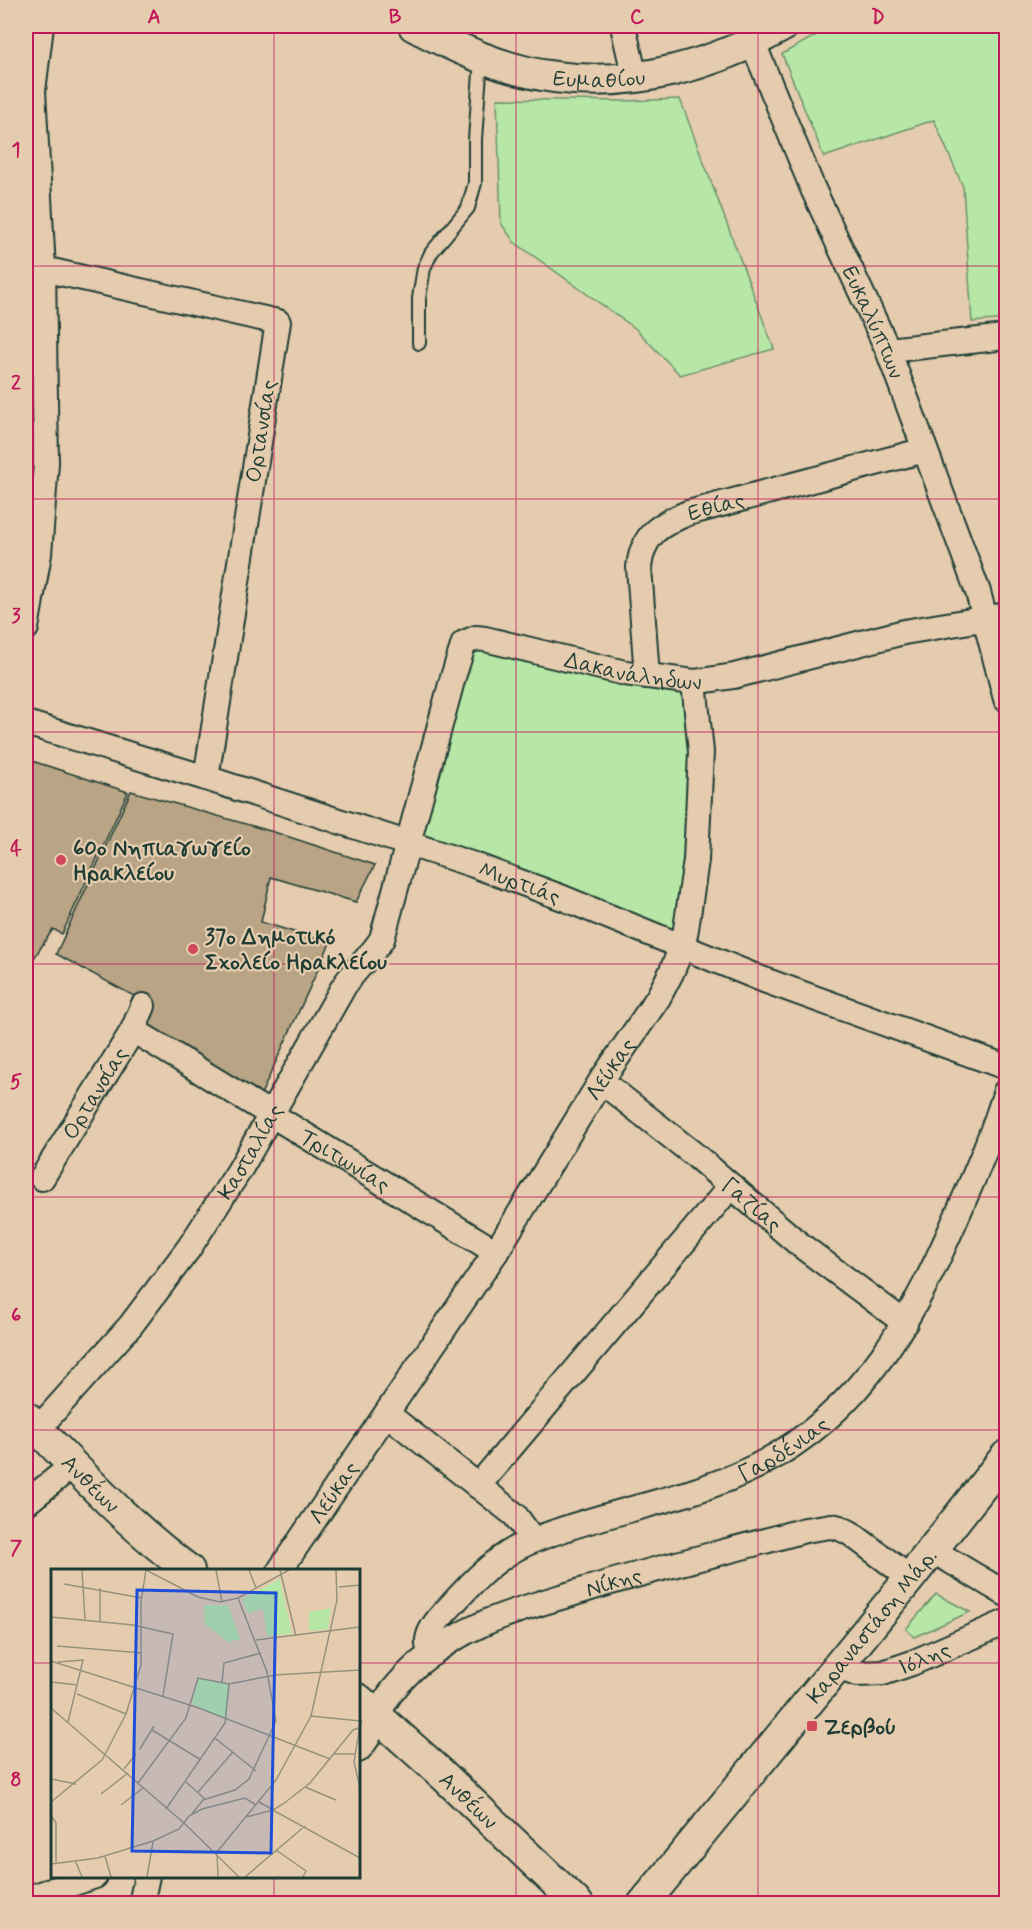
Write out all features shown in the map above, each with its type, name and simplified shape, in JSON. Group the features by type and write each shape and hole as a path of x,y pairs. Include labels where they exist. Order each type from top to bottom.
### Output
{"street":[{"path":"26,628 39,554 31,54 41,26"},
{"name":"Ευμαθίου","path":"414,26 481,57 554,77 595,80 635,78 668,72 753,43 783,26"},
{"path":"623,26 635,78"},
{"name":"Ευκαλύπτων","path":"753,43 813,189 888,350 925,450 992,613"},
{"name":"Ορτανσίας","path":"34,268 278,322 206,778"},
{"path":"888,350 1006,336"},
{"name":"Εθίας","path":"647,676 639,567 640,555 646,540 654,531 688,513 925,450"},
{"path":"992,613 1006,699"},
{"name":"Δακανάληδων","path":"407,843 456,666 464,643 476,638 498,641 647,676 694,682 734,676 904,632 992,613"},
{"name":"Λεύκας","path":"281,1569 496,1252 601,1081 658,998 682,948 690,913 698,826 701,752 694,682"},
{"name":"Μυρτιάς","path":"26,723 206,778 521,882 682,948 1006,1067"},
{"name":"Κασταλίας","path":"32,1423 131,1325 189,1248 239,1170 344,986 353,972 382,939 407,843"},
{"name":"Ορτανσίας","path":"42,1178 133,1030 143,1006"},
{"name":"Τριτωνίας","path":"133,1030 496,1252"},
{"name":"Γαζίας","path":"601,1081 799,1244 905,1323"},
{"name":"Γαρδένιας","path":"432,1654 428,1644 429,1638 431,1630 440,1617 478,1578 510,1552 533,1540 725,1479 773,1457 813,1431 840,1406 876,1365 905,1323 941,1252 987,1143 1006,1091"},
{"path":"478,1486 731,1186"},
{"path":"387,1414 515,1515 533,1540"},
{"name":"Ανθέων","path":"32,1423 148,1536 188,1569"},
{"name":"Καραναστάση Μάρ.","path":"642,1904 838,1667 1006,1456"},
{"path":"26,1503 73,1465"},
{"name":"Νίκης","path":"360,1747 370,1734 368,1707 394,1689 416,1666 432,1654 467,1631 505,1614 616,1580 819,1527 831,1526 850,1533 910,1578"},
{"path":"932,1550 1006,1594"},
{"name":"Ιόλης","path":"838,1667 857,1674 883,1673 912,1664 1006,1622"},
{"name":"Ανθέων","path":"368,1707 578,1904"},
{"path":"26,1899 90,1878"},
{"path":"141,1904 147,1878"}],"lane":[{"path":"419,343 419,298 424,267 431,253 468,208 475,183 475,139 481,57"}],"green space":[{"path":"833,26 1006,26 1006,319 972,322 963,187 934,120 824,157 782,54"},
{"path":"497,99 623,101 680,99 774,349 680,375 636,329 514,242 501,223"},
{"path":"468,640 694,682 682,947 423,834"},
{"path":"936,1594 970,1612 914,1637 906,1629"}],"building":[{"name":"60ο Νηπιαγωγείο Ηρακλείου","path":"26,759 128,792 62,934 53,929 32,961 26,958"},
{"name":"37ο Δημοτικό Σχολείο Ηρακλείου","path":"131,791 277,833 375,865 356,902 271,877 261,922 330,943 258,1101 137,1028 147,1003 56,954"}],"place":[{"name":"60ο Νηπιαγωγείο Ηρακλείου","path":"61,860"},
{"name":"37ο Δημοτικό Σχολείο Ηρακλείου","path":"193,949"},
{"name":"Ζερβού","path":"812,1726"}]}
